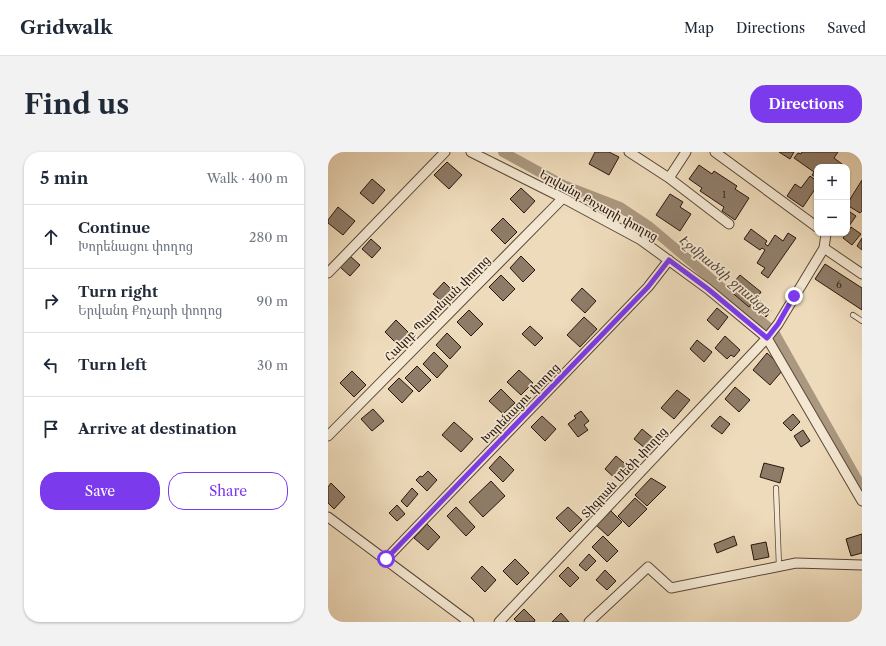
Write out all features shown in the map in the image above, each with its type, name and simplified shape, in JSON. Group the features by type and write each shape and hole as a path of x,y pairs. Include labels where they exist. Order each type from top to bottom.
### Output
{"street":[{"path":"328,273 444,152"},
{"name":"Երվանդ Քոչարի փողոց","path":"471,152 563,198 641,240 708,289 767,338 862,501"},
{"path":"630,152 669,178 729,224"},
{"path":"669,178 686,152"},
{"path":"715,152 814,225"},
{"name":"Հակոբ Պարոնյան փողոց","path":"328,436 563,198"},
{"path":"826,236 824,248 862,274"},
{"name":"Տիգրան Մեծի փողոց","path":"500,622 767,338 778,324 824,248"},
{"name":"Խորենացու փողոց","path":"386,559 648,287 669,260"},
{"path":"328,517 469,622"},
{"path":"589,622 648,567 671,588 796,563 862,565"}],"lane":[{"path":"853,315 862,321"},
{"path":"776,488 779,566"}],"building":[{"path":"595,152 609,152 619,157 609,175 589,164"},
{"path":"779,152 794,152 790,159"},
{"path":"802,152 838,152 834,158 842,164 814,164 814,172 794,158 798,153 801,154"},
{"path":"447,162 462,175 449,189 434,175"},
{"path":"699,165 712,174 714,171 737,186 735,189 749,198 735,220 722,211 724,207 700,191 702,188 689,179"},
{"path":"810,176 814,179 814,190 803,207 787,196 795,184 801,188"},
{"path":"372,179 385,190 373,204 360,193"},
{"path":"862,180 862,211 860,213 850,207 850,199"},
{"path":"521,188 535,201 524,213 510,199"},
{"path":"670,194 683,202 680,207 691,214 680,231 656,215"},
{"path":"338,207 355,221 343,235 328,223 328,220"},
{"path":"850,212 856,216 850,225"},
{"path":"503,218 517,232 505,244 491,230"},
{"path":"851,227 861,234 852,245 843,238 844,236 850,236"},
{"path":"751,229 767,241 765,244 768,246 775,235 783,241 788,233 796,238 768,278 761,273 765,268 757,263 765,250 762,248 760,250 744,239"},
{"path":"862,238 862,250 857,246"},
{"path":"371,239 381,248 372,258 362,249"},
{"path":"350,256 360,265 350,276 340,267"},
{"path":"521,256 535,270 523,282 510,268"},
{"path":"825,264 862,288 862,310 815,279"},
{"path":"501,275 515,289 503,301 489,287"},
{"path":"740,275 761,292 757,298 771,310 766,317 751,304 749,307 728,289"},
{"path":"444,282 455,293 445,304 433,294"},
{"path":"582,288 596,301 585,313 571,300"},
{"path":"717,308 728,317 718,330 707,320"},
{"path":"469,310 483,324 471,336 457,322"},
{"path":"584,317 597,329 580,347 567,335"},
{"path":"396,320 410,334 399,346 385,332"},
{"path":"530,326 543,338 535,346 522,334"},
{"path":"447,333 461,347 450,359 436,345"},
{"path":"725,336 740,350 734,357 731,355 727,359 715,348"},
{"path":"697,340 712,352 704,362 690,349"},
{"path":"434,352 448,366 437,378 423,364"},
{"path":"767,353 779,364 782,371 770,385 753,370"},
{"path":"417,366 431,380 419,392 405,378"},
{"path":"519,370 533,383 521,395 507,382"},
{"path":"352,371 366,385 354,397 340,383"},
{"path":"399,378 413,391 402,403 388,389"},
{"path":"735,387 750,400 739,412 725,399"},
{"path":"501,389 515,403 503,414 489,401"},
{"path":"677,390 690,400 674,419 661,408"},
{"path":"373,409 384,421 372,431 361,419"},
{"path":"581,411 589,421 584,425 588,430 578,437 568,424 576,418 574,416"},
{"path":"793,414 800,422 791,431 783,423"},
{"path":"542,416 556,429 545,441 531,427"},
{"path":"720,416 730,424 722,434 711,426"},
{"path":"454,422 473,439 461,452 442,435"},
{"path":"642,429 654,439 646,449 634,439"},
{"path":"803,430 810,441 801,447 794,436"},
{"path":"500,456 514,470 503,482 489,468"},
{"path":"616,456 630,468 618,481 605,469"},
{"path":"764,463 784,468 780,483 760,477"},
{"path":"428,471 437,480 427,491 416,480"},
{"path":"651,478 666,487 647,506 635,495"},
{"path":"491,481 505,496 483,517 469,502"},
{"path":"331,483 345,497 334,509 328,503 328,487"},
{"path":"412,488 418,494 407,507 401,501"},
{"path":"635,498 647,509 629,527 618,516"},
{"path":"397,505 405,514 397,521 389,513"},
{"path":"456,507 475,527 466,536 447,516"},
{"path":"568,507 582,520 570,532 556,518"},
{"path":"611,511 622,522 608,536 596,525"},
{"path":"427,524 440,537 428,550 414,538"},
{"path":"862,534 862,553 851,556 846,539"},
{"path":"603,536 618,551 607,562 592,547"},
{"path":"734,536 737,545 717,553 714,544"},
{"path":"766,542 769,557 754,560 751,545"},
{"path":"589,554 596,561 586,571 579,565"},
{"path":"515,559 529,573 517,585 503,571"},
{"path":"482,566 496,580 485,592 471,578"},
{"path":"568,567 579,578 570,587 559,576"},
{"path":"605,570 616,581 607,590 596,580"},
{"path":"524,609 535,620 534,622 517,622 514,619"},
{"path":"561,613 569,622 552,622"}],"waterway":[{"name":"Էջմիածնի ջրանցք","path":"503,152 563,185 620,207 650,227 774,332 862,488"}],"route":[{"path":"386,559 648,287 669,260 708,289 767,338 778,324 794,296"}]}
